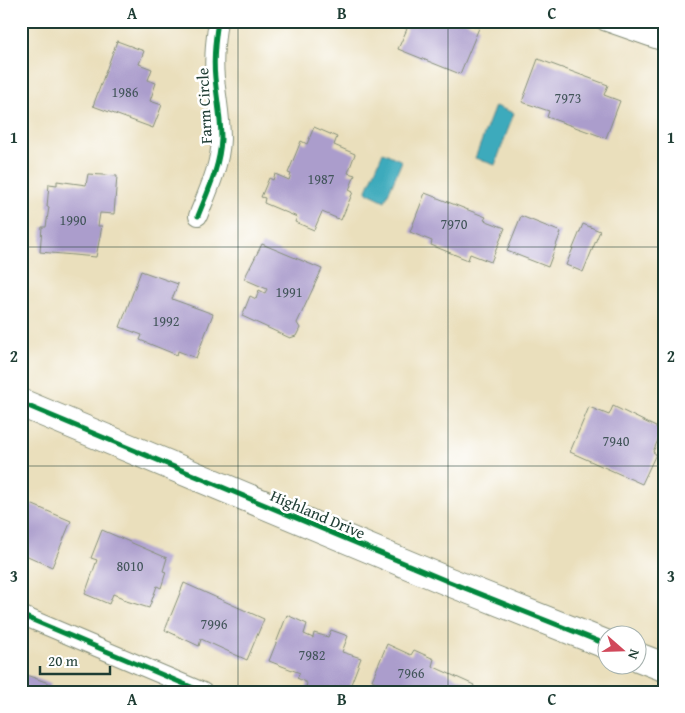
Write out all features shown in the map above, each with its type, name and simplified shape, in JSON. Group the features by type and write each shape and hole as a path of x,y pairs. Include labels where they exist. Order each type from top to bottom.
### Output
{"main road":[{"name":"Highland Drive","path":"21,403 429,574 598,641"},
{"path":"648,661 664,667"}],"street":[{"name":"Farm Circle","path":"198,216 216,171 221,141 220,110 214,70 214,44 218,21"},
{"path":"604,21 664,42"},
{"path":"21,615 203,692"}],"water":[{"path":"495,106 514,113 495,165 475,158"},
{"path":"383,152 402,161 385,201 366,192"}],"building":[{"path":"402,21 463,21 479,28 460,74 398,49 407,29 401,26"},
{"path":"117,41 144,51 139,64 152,69 148,80 156,83 150,101 162,105 153,128 93,106"},
{"path":"538,59 608,85 604,95 620,101 606,138 547,117 549,111 522,102"},
{"path":"314,127 337,137 334,145 355,154 348,173 355,175 349,190 353,192 341,220 322,212 314,230 295,222 297,217 264,203 265,198 261,197 269,178 273,180 275,174 289,180 291,174 288,173 301,141 307,144"},
{"path":"88,174 117,176 114,214 100,213 98,226 102,226 96,257 40,252 42,227 46,227 49,207 47,207 49,184 57,185 57,181 86,185"},
{"path":"425,193 486,217 484,220 505,228 491,262 470,254 468,260 431,245 432,241 410,232"},
{"path":"521,216 561,232 548,267 507,251"},
{"path":"583,224 600,231 583,272 566,265"},
{"path":"262,244 322,269 297,323 300,328 296,336 290,338 242,316 250,296 256,299 259,290 265,293 267,289 244,279"},
{"path":"141,271 178,284 172,299 213,314 196,358 178,351 177,355 140,340 142,335 120,327"},
{"path":"613,406 662,430 653,452 656,454 642,484 570,452 589,407 609,415"},
{"path":"26,502 71,521 52,567 21,553 21,506"},
{"path":"102,530 167,558 163,571 166,572 161,588 157,586 149,608 123,600 123,598 113,594 109,604 85,594 97,560 91,558"},
{"path":"184,583 264,619 247,660 201,639 199,646 165,630"},
{"path":"287,615 307,624 304,634 313,638 314,633 328,637 331,630 348,636 342,652 361,658 348,692 332,689 331,692 305,691 307,683 297,678 300,673 269,661"},
{"path":"387,644 411,655 414,650 434,659 432,666 474,685 471,692 389,691 390,689 372,680"},
{"path":"21,673 51,684 49,688 59,692 21,692"}],"cycle path":[{"path":"198,216 213,178 220,149 220,124 214,64 218,21"},
{"path":"21,403 447,581 598,641"},
{"path":"21,615 203,692"}]}
